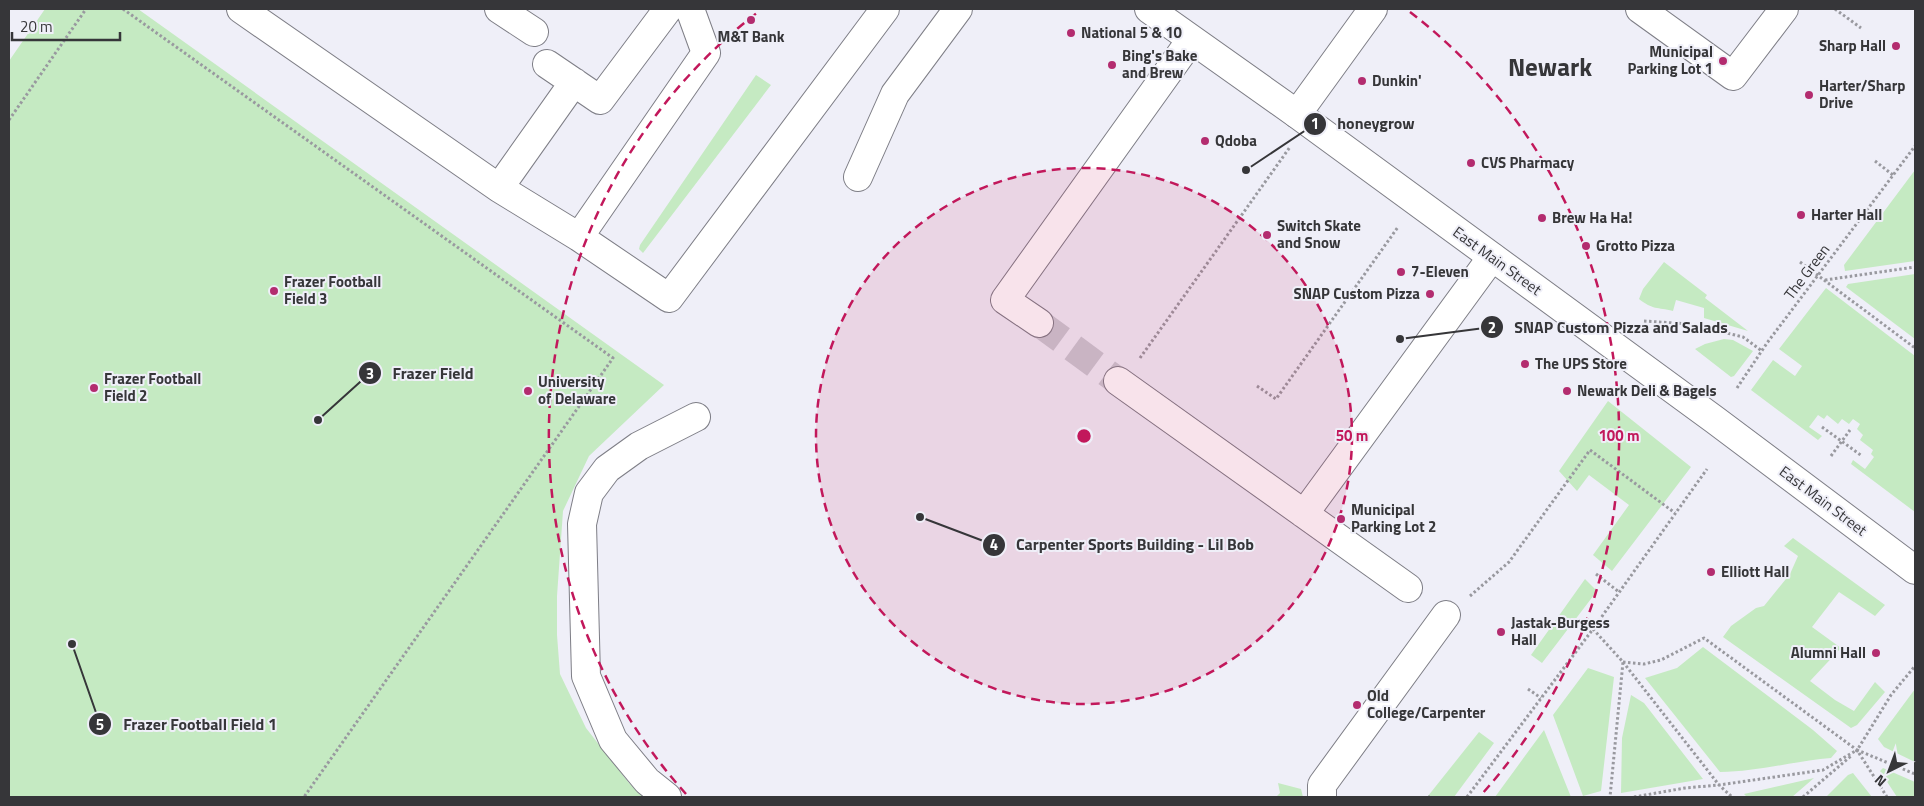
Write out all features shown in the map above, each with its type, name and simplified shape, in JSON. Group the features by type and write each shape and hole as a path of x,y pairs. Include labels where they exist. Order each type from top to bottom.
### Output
{"main road":[{"path":"241,9 499,188 579,237 669,298 885,9"},
{"path":"499,9 534,32"},
{"path":"547,64 600,100 668,9"},
{"path":"579,237 706,52 690,9"},
{"path":"858,177 895,94 958,9"},
{"name":"East Main Street","path":"1150,9 1492,256 1915,570"},
{"path":"1302,118 1373,9"},
{"path":"1640,9 1733,76 1784,9"},
{"path":"1039,324 1005,300 1191,40"},
{"path":"499,188 574,82"},
{"path":"1304,514 1492,256"},
{"path":"1120,382 1408,588"},
{"path":"667,797 647,781 613,740 586,676 582,524 588,493 607,469 639,446 696,417"},
{"path":"1322,797 1322,785 1446,616"}],"path":[{"path":"9,120 86,9"},
{"path":"123,9 613,358 304,797"},
{"path":"1835,9 1861,28"},
{"path":"1120,382 1302,118"},
{"name":"The Green","path":"1737,388 1762,351 1915,146"},
{"path":"1875,161 1893,175"},
{"path":"1257,386 1276,399 1416,201"},
{"path":"1800,262 1915,348"},
{"path":"1824,280 1915,267"},
{"path":"1644,321 1690,324 1734,335 1743,338 1762,351"},
{"path":"1822,427 1862,456"},
{"path":"1831,456 1850,430"},
{"path":"1446,616 1509,562 1590,450 1675,513"},
{"path":"1467,797 1593,629 1707,469"},
{"path":"1596,574 1619,592"},
{"path":"1593,629 1623,662 1719,785 1732,797"},
{"path":"1623,662 1644,664 1661,660 1704,638 1857,750 1915,774"},
{"path":"1610,797 1623,662"},
{"path":"1803,797 1857,750 1891,695 1915,666"},
{"path":"1528,689 1541,698"},
{"path":"1634,797 1685,788 1823,770 1857,750"},
{"path":"1857,750 1887,797"}],"green space":[{"path":"45,9 138,9 664,385 589,456 563,511 557,596 560,674 586,728 629,783 644,797 9,797 9,61"},
{"path":"756,75 771,85 643,253 639,249 640,245"},
{"path":"1915,170 1915,261 1845,271 1844,265"},
{"path":"1664,262 1707,295 1705,298 1748,331 1704,318 1704,308 1676,300 1673,311 1652,307 1639,299 1643,289"},
{"path":"1915,274 1915,339 1846,287 1848,284"},
{"path":"1826,288 1915,356 1915,512 1851,464 1853,460 1865,469 1874,457 1871,454 1873,450 1860,440 1863,435 1857,429 1860,424 1853,419 1849,424 1842,419 1838,424 1827,415 1824,419 1818,415 1809,427 1822,436 1818,440 1751,390 1773,360 1795,376 1802,366 1779,349"},
{"path":"1724,339 1733,340 1753,351 1734,376 1731,377 1695,349"},
{"path":"1608,401 1691,467 1612,571 1593,555 1629,505 1589,475 1577,491 1559,471"},
{"path":"1793,538 1885,605 1875,616 1839,592 1812,627 1841,648 1810,681 1835,700 1854,711 1875,682 1885,692 1857,725 1851,728 1723,637 1731,626 1756,608 1764,606 1790,574 1798,556 1784,546"},
{"path":"1585,579 1597,591 1542,663 1531,655"},
{"path":"1703,647 1813,730 1837,751 1831,758 1734,772 1720,772 1645,678 1677,668"},
{"path":"1588,668 1614,677 1601,791 1583,796 1553,715"},
{"path":"1915,689 1915,762 1884,747 1878,739"},
{"path":"1631,695 1644,703 1703,779 1621,793 1622,738"},
{"path":"1544,730 1571,797 1495,797"},
{"path":"1479,732 1494,743 1454,797 1429,797 1428,796"},
{"path":"1883,768 1915,782 1915,797 1897,797 1880,771"},
{"path":"1853,773 1872,797 1826,797 1848,775"},
{"path":"1814,778 1792,797 1747,797 1744,794"},
{"path":"1278,783 1301,789 1303,797 1276,797 1280,793"}],"tunnel":[{"path":"1039,323 1118,381"}],"place":[{"name":"M&T Bank","path":"751,20"},
{"name":"National 5 & 10","path":"1071,33"},
{"name":"Sharp Hall","path":"1896,46"},
{"name":"Municipal Parking Lot 1","path":"1723,61"},
{"name":"Bing's Bake and Brew","path":"1112,65"},
{"name":"Dunkin'","path":"1362,81"},
{"name":"Harter/Sharp Drive","path":"1809,95"},
{"name":"Qdoba","path":"1205,141"},
{"name":"CVS Pharmacy","path":"1471,163"},
{"name":"honeygrow","path":"1246,170"},
{"name":"Harter Hall","path":"1801,215"},
{"name":"Brew Ha Ha!","path":"1542,218"},
{"name":"Switch Skate and Snow","path":"1267,235"},
{"name":"Grotto Pizza","path":"1586,246"},
{"name":"7-Eleven","path":"1401,272"},
{"name":"Frazer Football Field 3","path":"274,291"},
{"name":"SNAP Custom Pizza","path":"1430,294"},
{"name":"SNAP Custom Pizza and Salads","path":"1400,339"},
{"name":"The UPS Store","path":"1525,364"},
{"name":"Frazer Football Field 2","path":"94,388"},
{"name":"University of Delaware","path":"528,391"},
{"name":"Newark Deli & Bagels","path":"1567,391"},
{"name":"Frazer Field","path":"318,420"},
{"name":"Carpenter Sports Building - Lil Bob","path":"920,517"},
{"name":"Municipal Parking Lot 2","path":"1341,519"},
{"name":"Elliott Hall","path":"1711,572"},
{"name":"Jastak-Burgess Hall","path":"1501,632"},
{"name":"Frazer Football Field 1","path":"72,644"},
{"name":"Alumni Hall","path":"1876,653"},
{"name":"Old College/Carpenter","path":"1357,705"}],"district":[{"name":"Newark","path":"1550,67"}]}
